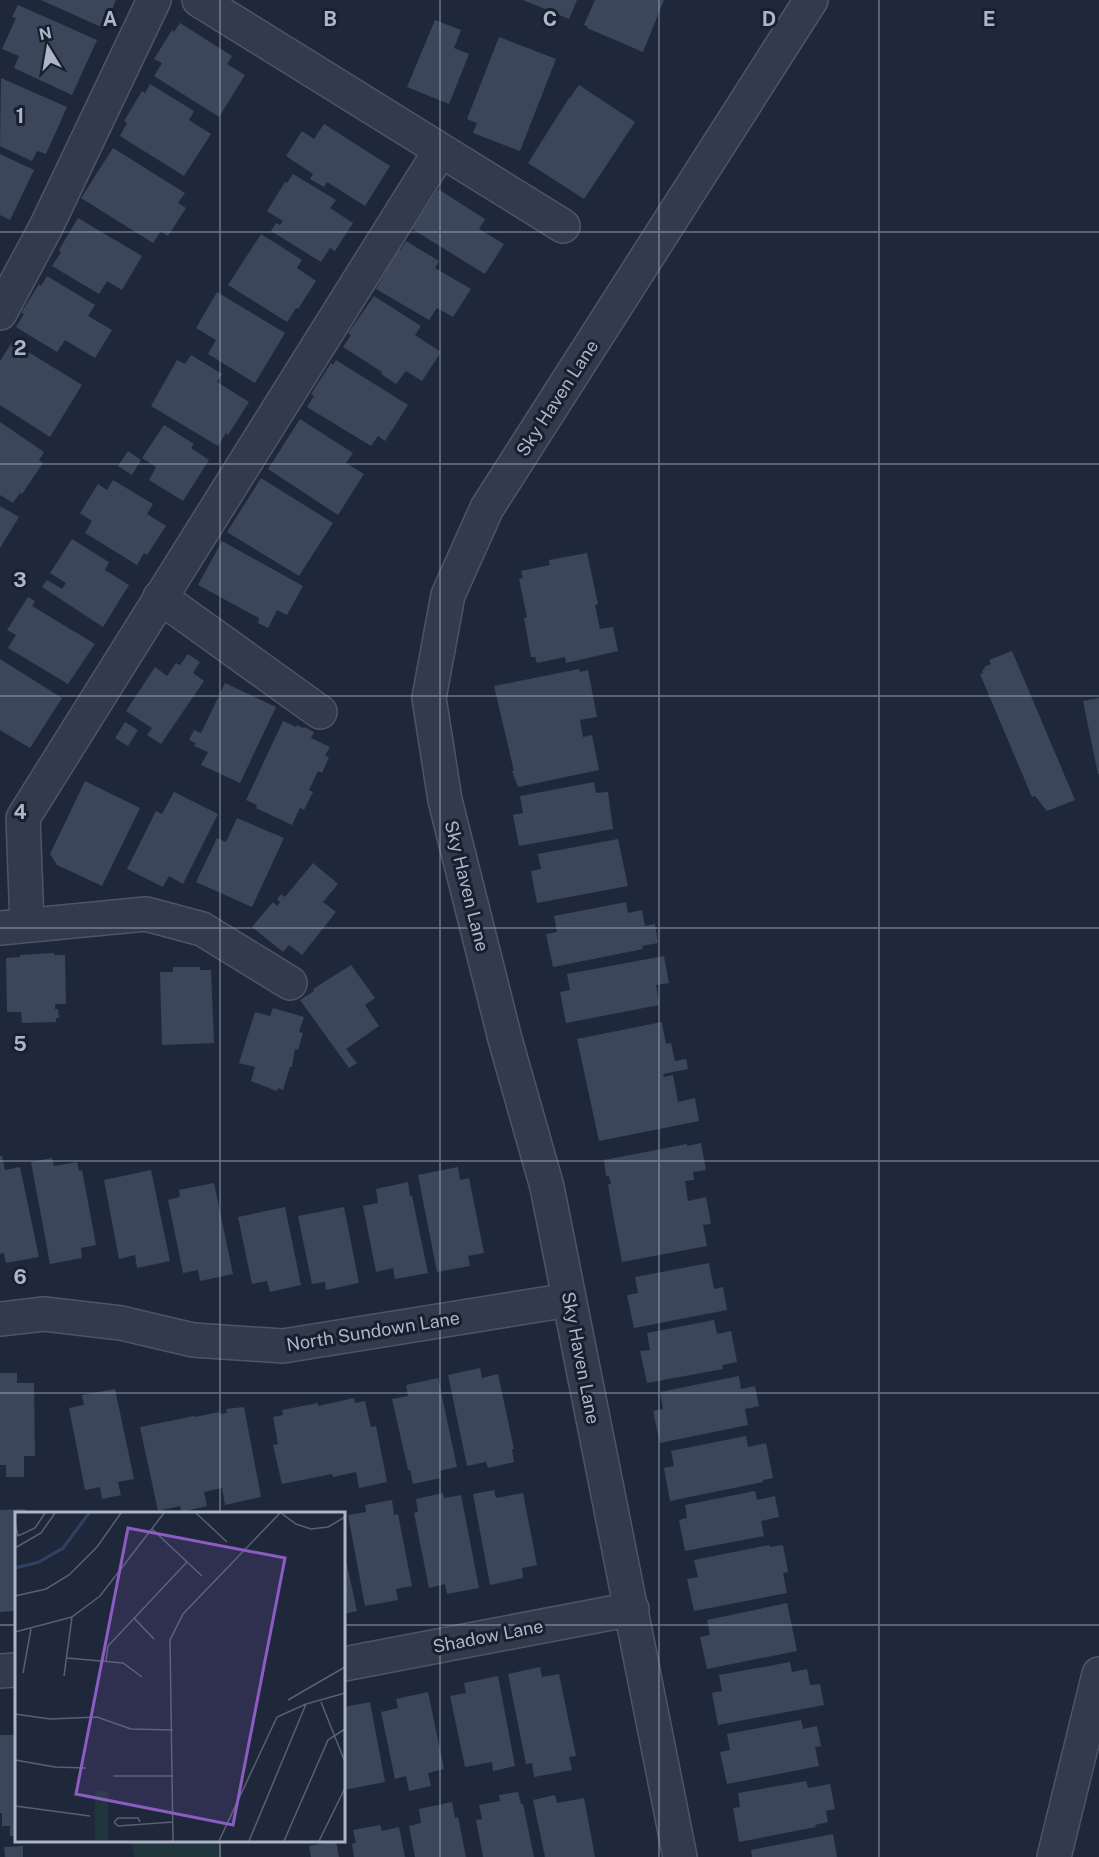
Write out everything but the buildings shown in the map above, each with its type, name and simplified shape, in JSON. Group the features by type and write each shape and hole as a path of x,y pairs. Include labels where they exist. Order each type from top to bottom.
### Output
{"street":[{"path":"0,314 45,228 154,0"},
{"path":"199,0 563,226"},
{"name":"Sky Haven Lane","path":"680,1857 547,1187 505,1039 445,800 429,698 448,595 487,508 811,0"},
{"path":"290,983 202,929 146,914 14,926 23,818 440,151"},
{"path":"160,597 320,712"},
{"name":"North Sundown Lane","path":"0,1319 44,1314 121,1323 193,1340 283,1346 569,1300"},
{"name":"Shadow Lane","path":"345,1664 632,1609"},
{"path":"0,1671 15,1670"},
{"path":"1054,1857 1099,1674"}],"green space":[{"path":"131,1842 219,1842 222,1857 135,1857"}]}
